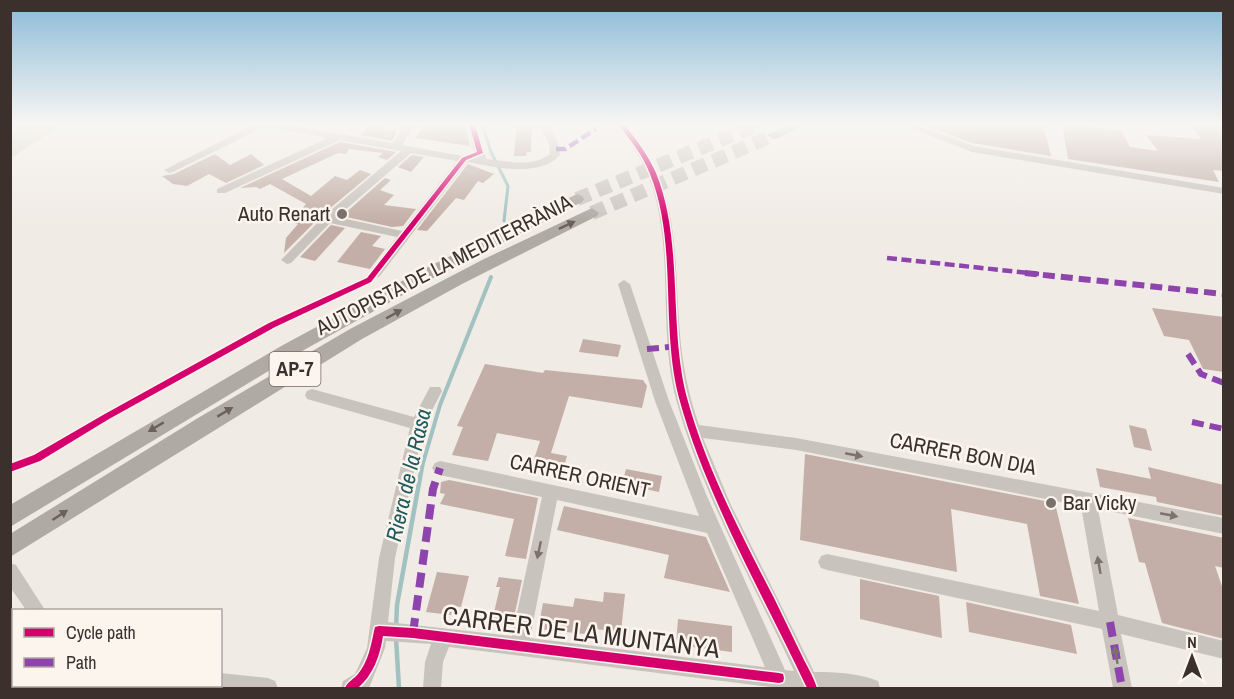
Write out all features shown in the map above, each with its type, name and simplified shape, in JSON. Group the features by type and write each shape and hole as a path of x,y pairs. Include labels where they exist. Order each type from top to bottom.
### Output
{"highway":[{"name":"AUTOPISTA DE LA MEDITERRÀNIA","path":"10,517 298,344 468,252 577,200"},
{"name":"AUTOPISTA DE LA MEDITERRÀNIA","path":"10,547 165,448 324,352 527,244 592,213"}],"street":[{"path":"169,170 197,157"},
{"path":"221,191 291,157"},
{"path":"287,260 328,219 400,157"},
{"path":"452,157 538,165 553,157"},
{"path":"645,157 661,200 676,358 683,395 694,431 732,521 811,685"},
{"path":"1018,157 1224,191"},
{"path":"375,274 464,159"},
{"path":"328,219 404,235"},
{"path":"624,284 662,401 711,526 780,683"},
{"path":"350,688 362,681 376,648 387,558 418,424 435,391"},
{"path":"312,395 418,424"},
{"name":"CARRER BON DIA","path":"694,431 796,444 1224,526"},
{"name":"CARRER ORIENT","path":"440,468 711,526"},
{"path":"519,646 551,492"},
{"path":"1088,499 1122,688"},
{"path":"827,562 1110,622 1224,650"},
{"path":"10,571 35,609"},
{"name":"CARRER DE LA MUNTANYA","path":"379,631 443,636 780,683 811,685 837,681 871,688"},
{"path":"432,688 434,662 443,636"},
{"path":"222,682 268,688"}],"building":[{"path":"210,157 219,157 230,165 246,157 254,157 264,165 226,183 209,174 187,186 173,184 162,176 174,174"},
{"path":"308,157 330,157 282,179 311,196 335,176 347,180 360,170 371,174 323,214 284,253 286,238 298,224 291,222 306,204 270,184 260,189 240,188"},
{"path":"378,157 391,157 387,160"},
{"path":"410,157 424,157 411,172 398,167"},
{"path":"1068,157 1224,157 1224,171 1213,170 1219,182 1068,159"},
{"path":"468,164 494,174 483,183 478,181 464,200 456,198 427,231 417,230"},
{"path":"385,178 391,180 380,190 394,195 384,205 416,209 403,226 392,227 342,216"},
{"path":"331,225 345,228 315,261 300,257"},
{"path":"361,232 381,236 372,246 385,249 370,269 337,262"},
{"path":"1152,308 1224,317 1224,372 1203,369 1189,340 1164,336"},
{"path":"583,339 621,345 618,357 579,352"},
{"path":"485,364 543,373 545,370 643,380 647,386 642,408 569,396 551,453 567,456 562,474 531,468 540,441 497,433 488,461 452,455 463,427 457,426"},
{"path":"1129,425 1146,429 1152,451 1134,447"},
{"path":"805,454 1055,503 1079,604 1040,596 1027,524 951,509 957,572 800,540"},
{"path":"1148,467 1224,485 1224,516 1157,502 1156,497 1100,487 1096,468 1151,479"},
{"path":"626,469 662,476 659,492 622,484"},
{"path":"449,480 538,498 526,559 505,556 514,519 440,504 445,494 440,493 441,482"},
{"path":"564,506 706,537 730,592 664,578 669,555 557,530"},
{"path":"1128,518 1224,538 1224,568 1215,566 1224,592 1224,639 1162,623 1145,563 1139,562"},
{"path":"437,572 469,576 461,607 453,606 451,615 426,612"},
{"path":"499,577 522,580 513,622 507,627 491,625 500,587 496,587"},
{"path":"860,579 939,596 942,638 860,619"},
{"path":"604,592 625,594 621,632 595,629 594,635 538,629 543,603 573,607 575,598 603,602"},
{"path":"966,602 1071,625 1077,654 969,632"},
{"path":"678,619 732,626 732,652 676,645"}],"waterway":[{"path":"493,157 508,186 504,221"},
{"name":"Riera de la Rasa","path":"423,463 440,405 491,277"},
{"name":"Riera de la Rasa","path":"396,628 397,605 423,461"},
{"name":"Riera de la Rasa","path":"396,638 399,688"}],"tunnel":[{"path":"577,199 680,157"},
{"path":"592,213 724,157"}],"marked path":[{"path":"887,258 1224,294"},
{"path":"647,349 669,347"},
{"path":"1188,354 1197,371 1224,383"},
{"path":"1192,422 1224,429"},
{"path":"413,633 433,489 440,468"},
{"path":"1110,622 1122,688"}],"cycle path":[{"path":"10,468 37,458 272,325 369,280 464,159 470,157"},
{"path":"645,157 656,182 663,208 670,262 674,344 683,398 695,436 725,510 812,688"},
{"path":"350,688 367,671 374,655 379,631 413,633 779,678"}],"place":[{"name":"Auto Renart","path":"342,214"},
{"name":"Bar Vicky","path":"1051,503"}]}
